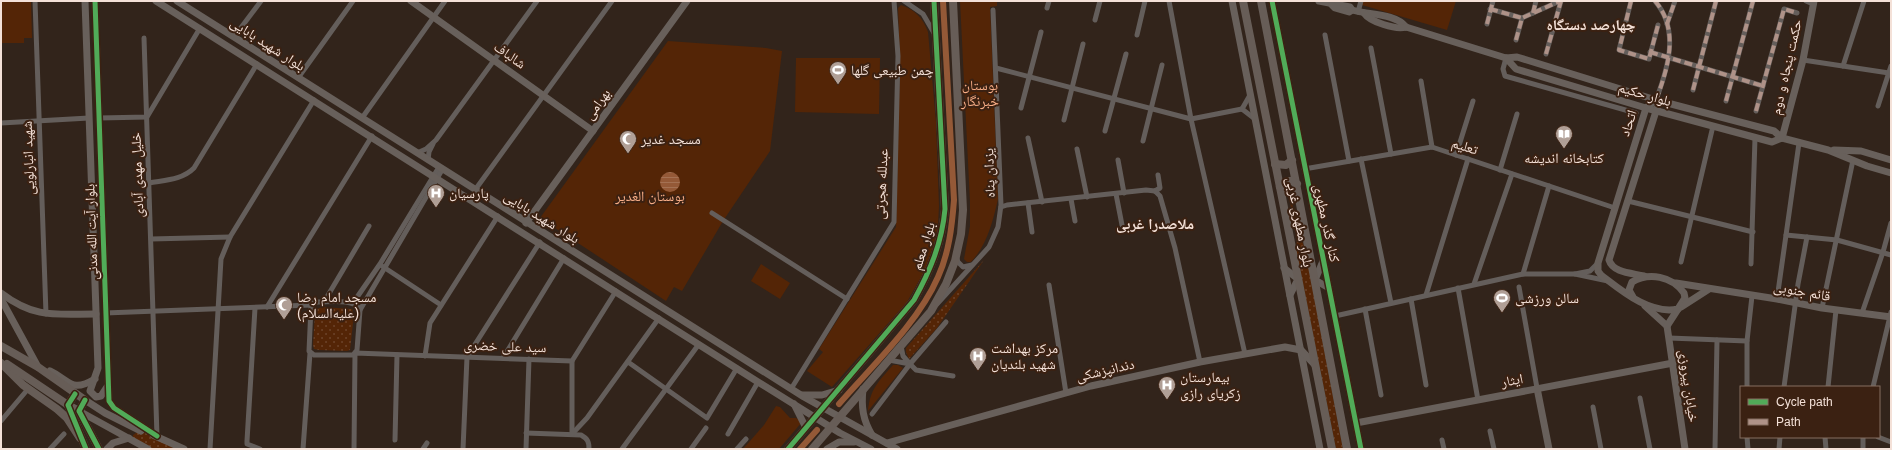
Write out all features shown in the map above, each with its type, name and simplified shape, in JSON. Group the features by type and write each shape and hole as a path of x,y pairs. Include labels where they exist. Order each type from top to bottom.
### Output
{"main road":[{"name":"بلوار معلم","path":"788,449 816,418 914,300 928,275 943,231 945,209 944,182 934,1"},
{"path":"812,449 931,311 946,284 956,255 961,234 963,210 953,1"},
{"name":"بلوار مطهری غربی","path":"1243,1 1332,449"},
{"name":"بلوار مطهری غربی","path":"1262,1 1347,449"},
{"path":"1275,164 1286,165 1292,160"},
{"path":"1280,187 1287,181 1292,181 1297,184"},
{"path":"1,346 38,367 85,400 80,411"},
{"path":"1,362 28,388 67,418 86,449"},
{"path":"1,362 68,405 80,411 99,449"},
{"path":"68,405 75,394"},
{"path":"68,405 80,438"}],"street":[{"name":"شهید انبارلویی","path":"35,1 46,314"},
{"name":"بلوار آیت الله مدنی","path":"85,1 98,368 91,387 92,395 96,397 101,396 108,386"},
{"name":"بلوار آیت الله مدنی","path":"95,1 109,401 114,408 157,436"},
{"name":"بلوار شهید بابایی","path":"156,1 540,242 758,382 870,449"},
{"name":"بلوار شهید بابایی","path":"177,1 791,389 839,418 897,449"},
{"path":"234,37 261,1"},
{"path":"298,78 353,1"},
{"name":"شالباف","path":"411,1 593,131"},
{"path":"362,118 445,1"},
{"path":"428,160 429,152 436,140 536,1"},
{"path":"475,190 612,1"},
{"name":"بهرامی","path":"526,222 688,1"},
{"name":"عبدلله هجرتی","path":"791,389 894,222 898,56 894,1"},
{"path":"904,1 923,14 936,37"},
{"path":"1047,8 1049,1"},
{"path":"1095,20 1100,1"},
{"path":"1137,34 1145,1"},
{"path":"1169,1 1191,119 1245,354"},
{"path":"1232,1 1320,449"},
{"name":"کنار گذر مطهری","path":"1272,1 1304,169 1361,449"},
{"name":"بلوار حکیم","path":"1322,1 1332,5 1335,8 1349,12 1370,12 1402,22 1406,27 1506,58 1517,57 1656,100 1774,131 1782,138 1828,150 1891,172"},
{"path":"1358,12 1361,1"},
{"path":"1487,24 1493,1"},
{"path":"1533,13 1536,1"},
{"path":"1490,9 1522,18 1560,1"},
{"path":"1546,54 1560,1"},
{"path":"1631,1 1619,50 1648,59 1658,25"},
{"path":"1655,1 1660,6 1667,24 1670,41 1669,58 1656,100"},
{"path":"1667,24 1674,1"},
{"path":"1693,90 1716,1"},
{"path":"1726,101 1753,1"},
{"path":"1806,1 1814,2"},
{"path":"1843,66 1864,1"},
{"name":"حکمت پنجاه و دوم","path":"1782,138 1803,60 1814,2"},
{"name":"یزدان پناه","path":"931,311 989,247 998,227 1001,207 993,10"},
{"path":"1756,111 1784,10 1797,13"},
{"path":"1516,40 1522,18"},
{"path":"99,118 147,117 200,28"},
{"path":"1020,108 1041,32"},
{"path":"1326,35 1349,161"},
{"name":"خلیل مهدی آبادی","path":"144,38 157,436"},
{"path":"1064,120 1083,44"},
{"path":"1371,48 1391,154"},
{"path":"1650,52 1763,86"},
{"path":"1105,131 1126,54"},
{"path":"1242,55 1257,73"},
{"path":"1277,81 1282,57"},
{"path":"1506,58 1503,69 1505,76 1636,113"},
{"name":"بلوار حکیم","path":"1506,58 1516,69 1646,108 1772,142 1782,138"},
{"path":"1803,60 1889,74"},
{"path":"149,183 179,178 187,175 194,168 257,64"},
{"path":"1143,141 1162,65"},
{"path":"1878,106 1891,66"},
{"path":"996,68 1191,119 1242,109 1255,119"},
{"path":"1421,81 1432,147"},
{"path":"1242,109 1250,95"},
{"path":"210,449 221,259 230,237 314,100"},
{"name":"اتحاد","path":"1598,263 1646,108 1656,100"},
{"name":"اتحاد","path":"1644,276 1616,269 1610,266 1609,260 1657,111 1656,100"},
{"path":"1456,155 1473,101"},
{"path":"1500,170 1517,114"},
{"path":"1,123 89,118"},
{"path":"1681,262 1713,126"},
{"path":"267,307 372,136"},
{"path":"1028,138 1042,202"},
{"path":"1751,264 1755,138"},
{"path":"417,153 426,149 436,140"},
{"path":"1777,299 1799,143"},
{"name":"تعلیم","path":"1304,169 1432,147 1615,208"},
{"path":"1077,149 1087,197"},
{"name":"بلوار حکیم","path":"1828,150 1861,151 1891,160"},
{"path":"1361,159 1391,303"},
{"path":"1426,296 1468,159"},
{"path":"1118,160 1124,193"},
{"path":"1822,308 1854,160"},
{"path":"354,449 355,353 360,310 382,266 441,168"},
{"path":"1474,284 1512,174"},
{"path":"1155,191 1160,188 1158,175"},
{"path":"1523,274 1549,186"},
{"path":"1001,207 1146,190 1155,191 1160,196 1175,248 1200,362"},
{"path":"1116,194 1122,225"},
{"path":"1071,199 1075,221"},
{"path":"1628,201 1753,232"},
{"path":"1028,203 1032,232"},
{"path":"712,213 847,298"},
{"path":"425,356 430,323 498,216"},
{"path":"1862,313 1883,252 1891,222"},
{"path":"324,302 370,226"},
{"path":"1786,235 1837,240 1891,255"},
{"path":"93,236 103,236"},
{"path":"151,239 230,237"},
{"path":"1784,386 1806,237"},
{"path":"464,449 467,357 540,242"},
{"path":"956,255 960,265 966,267 973,265"},
{"path":"503,358 564,258"},
{"path":"1323,261 1315,280 1329,288"},
{"path":"1335,316 1523,274 1575,274 1590,271 1598,263"},
{"path":"1598,263 1598,271 1609,281 1641,303 1667,326 1685,298 1684,293 1676,283"},
{"path":"353,303 382,266"},
{"path":"382,266 441,305"},
{"path":"1284,268 1298,279 1290,295"},
{"path":"1575,274 1609,281"},
{"path":"1633,297 1630,290 1632,282 1644,276"},
{"name":"قائم جنوبی","path":"1644,276 1661,278 1676,283 1709,289 1777,299 1822,308 1890,315"},
{"path":"1049,285 1066,393"},
{"path":"1519,287 1549,449"},
{"path":"1458,288 1478,400"},
{"path":"1641,303 1665,310 1679,309 1709,289"},
{"path":"572,434 572,361 616,291"},
{"path":"1,293 29,310 46,314 96,314"},
{"path":"1747,386 1747,341 1752,296"},
{"path":"1,299 38,367 51,372 76,386 85,385 95,378"},
{"path":"1411,299 1426,385"},
{"path":"105,313 254,308 311,305 316,302 353,303 360,310"},
{"path":"303,449 310,353 308,348 311,305"},
{"path":"254,308 247,444 260,449"},
{"path":"1365,309 1381,395"},
{"path":"1828,386 1836,310"},
{"path":"1873,386 1890,315"},
{"path":"572,434 587,418 659,318"},
{"path":"872,414 910,364 946,322"},
{"name":"خیابان پیروزی","path":"1667,326 1686,449"},
{"path":"1285,347 1298,336"},
{"path":"1669,338 1747,341"},
{"path":"1715,449 1717,340"},
{"path":"622,449 699,344"},
{"path":"901,346 903,356 916,370 953,376"},
{"name":"دندانپزشکی","path":"887,443 1125,378 1200,362 1285,347 1301,350"},
{"path":"1301,350 1315,365"},
{"path":"310,353 314,355 349,356 355,353"},
{"name":"سید علی خضری","path":"355,353 572,361"},
{"path":"396,440 397,354"},
{"path":"526,449 528,359"},
{"path":"888,360 910,364"},
{"path":"628,362 707,418 737,368"},
{"name":"ایثار","path":"1356,423 1673,362"},
{"path":"728,434 758,382"},
{"path":"1,421 28,388"},
{"path":"863,389 863,414 866,426 873,436"},
{"path":"801,395 822,395 839,390"},
{"path":"1640,398 1650,449"},
{"path":"85,400 143,432 157,436 184,449"},
{"path":"794,404 806,428"},
{"path":"1593,407 1601,449"},
{"path":"80,411 148,449"},
{"path":"691,449 706,428"},
{"path":"1490,431 1494,449"},
{"path":"50,449 64,434"},
{"path":"526,434 581,435 586,438 589,443 589,449"},
{"path":"107,449 113,443 129,438"},
{"path":"1748,438 1748,449"},
{"path":"1779,449 1780,438"},
{"path":"1825,438 1826,449"},
{"path":"1863,438 1863,449"},
{"path":"1880,438 1891,442"},
{"path":"737,449 746,439"},
{"path":"1442,440 1444,449"},
{"path":"827,449 842,441 861,444"},
{"path":"423,449 427,443"}],"green space":[{"path":"1,1 31,1 32,38 24,38 24,43 1,43"},
{"name":"بوستان خبرنگار","path":"960,1 997,1 997,6 990,7 998,199 985,240 977,255 971,262 967,262 964,259 970,226 970,202"},
{"path":"1363,1 1456,1 1447,30 1362,5"},
{"path":"901,5 918,15 928,32 936,122 939,206 938,226 934,244 924,272 907,302 832,387 807,371 823,352 819,349 896,227 900,62 898,8"},
{"name":"بوستان الغدیر","path":"668,41 766,48 782,51 770,151 723,221 682,291 674,287 666,301 540,218"},
{"name":"چمن طبیعی گلها","path":"796,58 880,58 879,114 795,112"},
{"path":"1288,186 1300,237 1305,248 1343,449 1336,449 1296,250 1297,238"},
{"path":"984,260 937,328 909,359 906,348"},
{"path":"761,264 790,283 780,299 751,281"},
{"path":"322,307 352,309 354,314 350,350 314,349 315,313 317,309"},
{"path":"893,365 898,365 903,368 868,411 873,391 879,381"},
{"path":"776,406 780,407 790,418 796,418 802,422 779,449 743,449 764,425"},
{"path":"143,432 157,436 184,449 148,449 133,439 133,435"}],"shaded area":[{"path":"670,172 677,175 680,182 677,189 670,192 663,189 660,182 663,175"}],"waterway":[{"path":"839,404 893,344 919,311 938,277 945,258 951,229 954,200 943,1"},
{"path":"800,449 817,430"}],"marked path":[{"path":"1487,24 1493,1"},
{"path":"1533,13 1536,1"},
{"path":"1516,40 1522,18 1560,1"},
{"path":"1546,54 1561,1"},
{"path":"1631,1 1619,50 1649,59 1658,25"},
{"path":"1655,1 1663,12 1669,37 1668,62 1656,100"},
{"path":"1667,24 1675,1"},
{"path":"1693,90 1716,1"},
{"path":"1726,101 1753,1"},
{"path":"1490,9 1522,18"},
{"path":"1756,111 1784,9 1797,13"},
{"path":"1650,52 1763,86"}],"cycle path":[{"path":"95,1 109,401 114,408 157,436"},
{"path":"788,449 914,300 930,267 938,245 945,209 934,1"},
{"path":"1272,1 1361,449"},
{"path":"75,394 68,405 86,449"},
{"path":"85,400 79,411 99,449"}],"place":[{"name":"چمن طبیعی گلها","path":"838,85"},
{"name":"کتابخانه اندیشه","path":"1564,149"},
{"name":"مسجد غدیر","path":"628,154"},
{"name":"پارسیان","path":"436,208"},
{"name":"سالن ورزشی","path":"1502,313"},
{"name":"مسجد امام رضا (علیه‌السلام)","path":"284,320"},
{"name":"مرکز بهداشت شهید بلندیان","path":"978,371"},
{"name":"بیمارستان زکریای رازی","path":"1167,400"}],"district":[{"name":"چهارصد دستگاه","path":"1591,25"},
{"name":"ملاصدرا غربی","path":"1155,224"}]}
